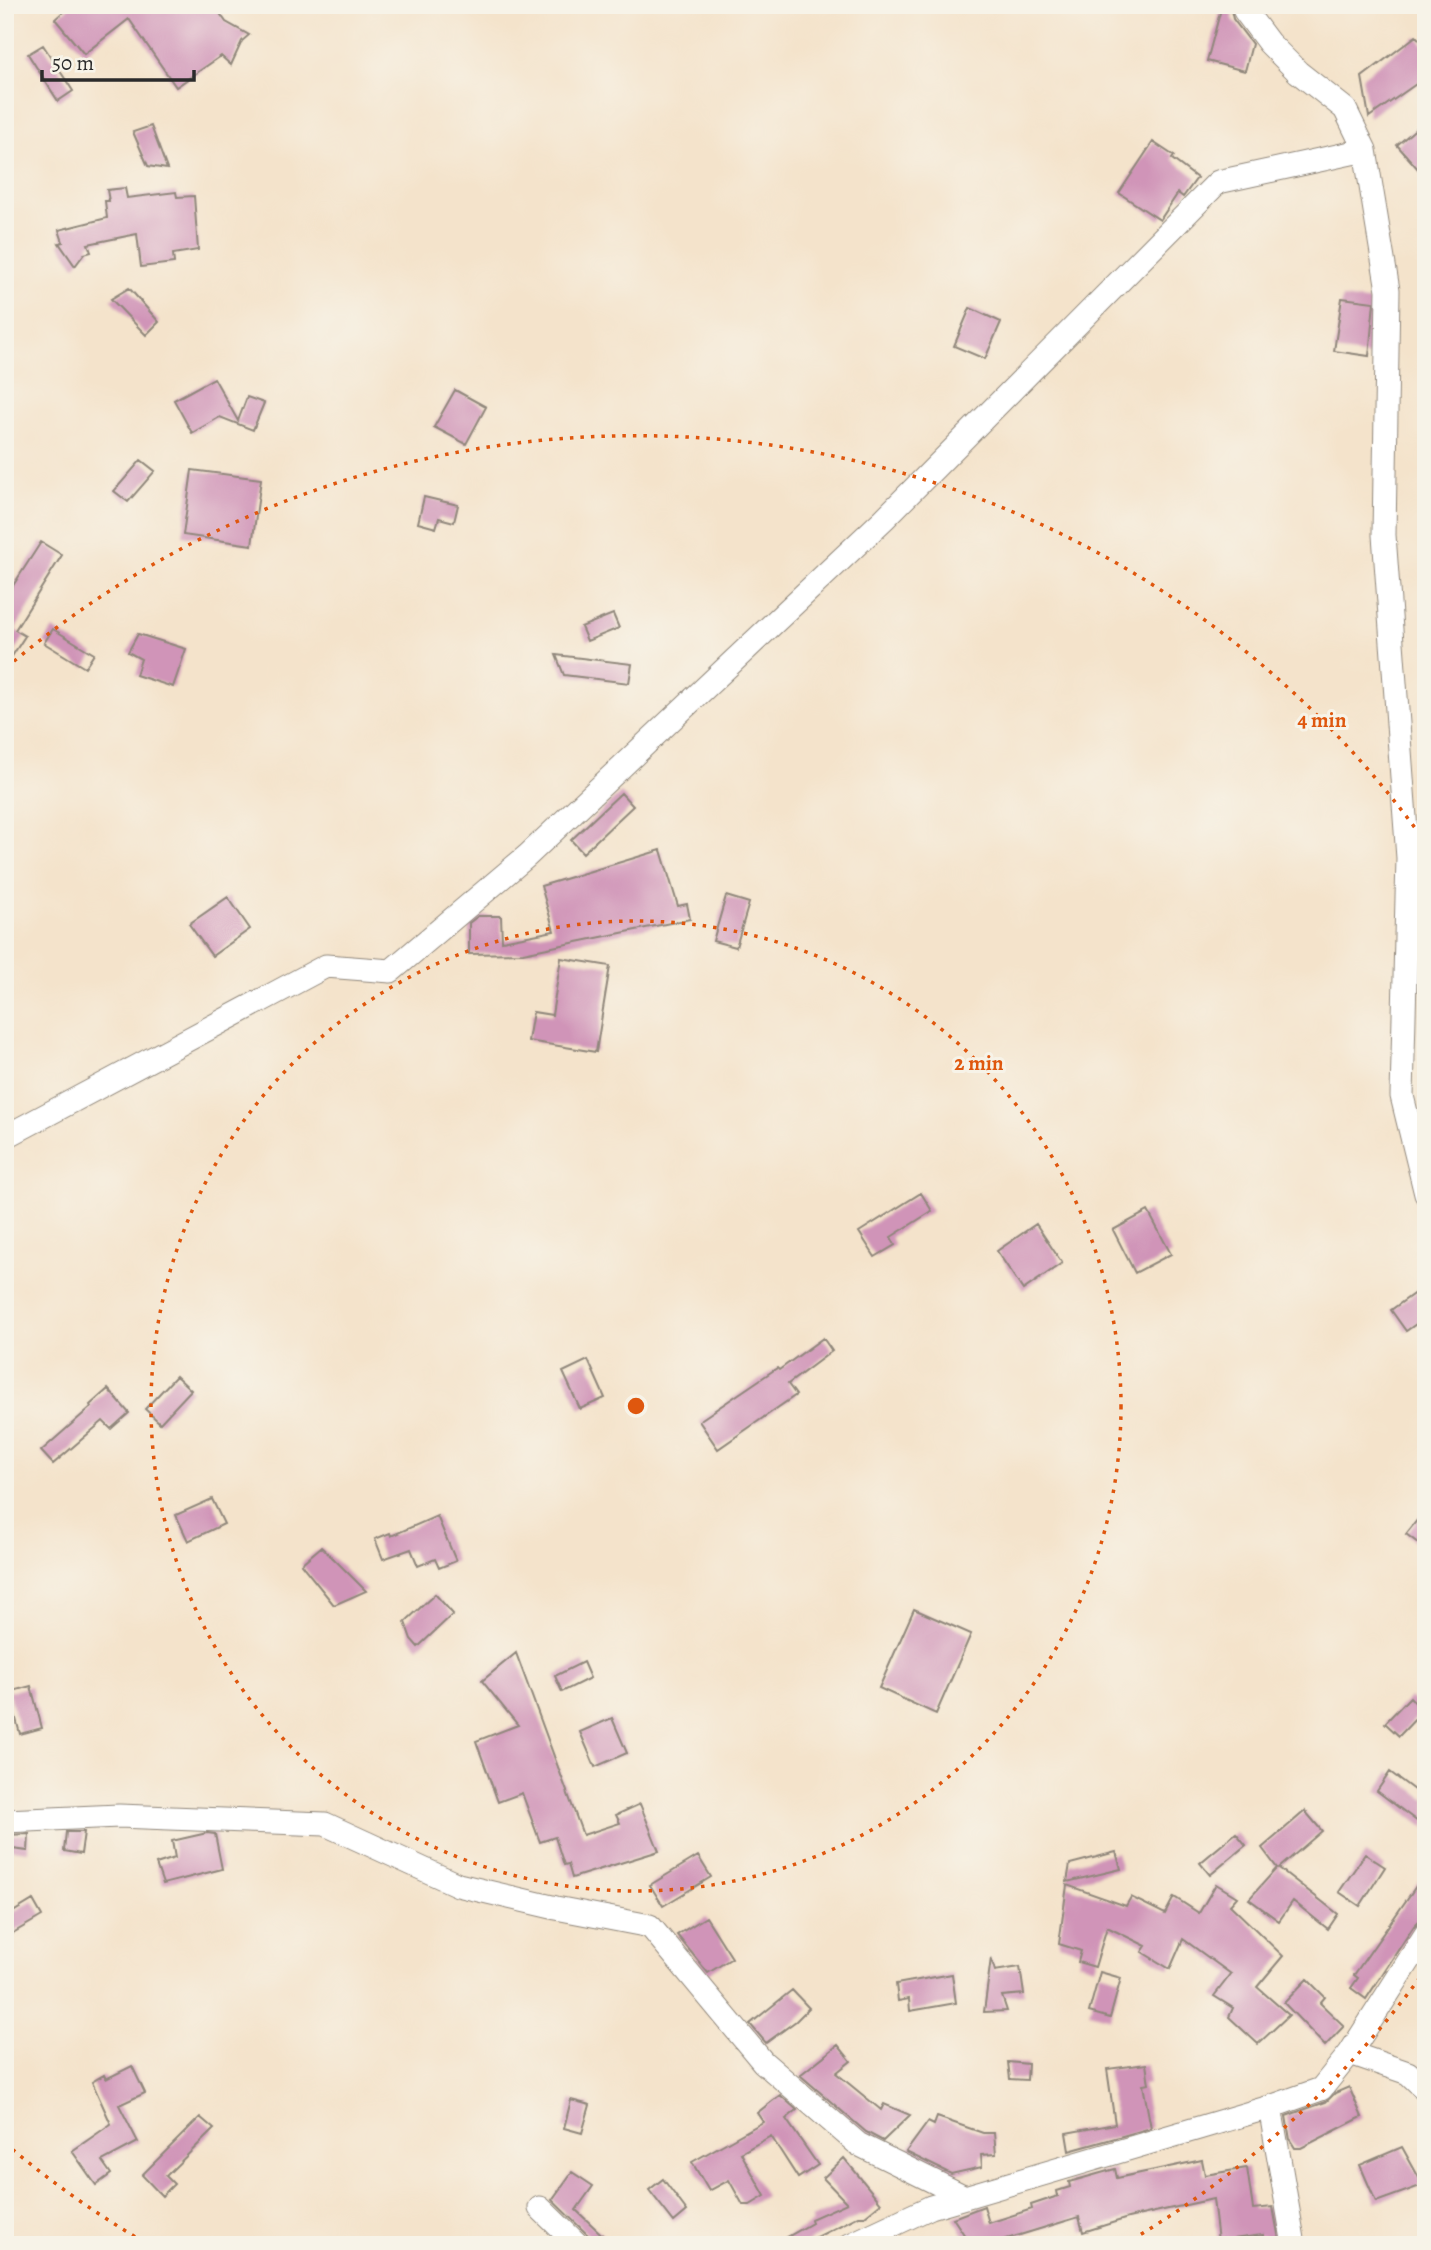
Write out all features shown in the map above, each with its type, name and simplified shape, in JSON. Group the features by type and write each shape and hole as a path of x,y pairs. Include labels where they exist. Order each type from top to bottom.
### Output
{"street":[{"path":"1244,5 1245,11 1269,43 1298,72 1345,108 1365,150 1388,290 1384,535 1408,858 1402,1096 1426,1194"},
{"path":"5,1137 326,966 391,971 536,847 884,519 1218,182 1365,150"},
{"path":"5,1821 119,1816 325,1824 458,1885 650,1926 763,2062 816,2108 858,2144 965,2197"},
{"path":"850,2245 931,2207 1270,2108 1321,2089 1350,2053 1426,1934"},
{"path":"1350,2053 1408,2073 1426,2090"},
{"path":"1270,2108 1294,2245"},
{"path":"540,2208 578,2245"}],"building":[{"path":"71,5 214,5 226,22 249,35 242,41 231,65 221,56 176,87 129,19 84,54 55,19"},
{"path":"1222,5 1230,5 1233,19 1252,44 1245,71 1207,61"},
{"path":"1416,36 1426,47 1426,77 1369,117 1362,77"},
{"path":"43,45 73,91 58,101 28,54"},
{"path":"1426,120 1426,178 1397,145"},
{"path":"151,126 167,169 148,166 133,132"},
{"path":"1153,142 1174,156 1172,159 1197,178 1183,197 1178,193 1160,220 1119,193"},
{"path":"125,188 127,198 176,192 177,197 194,196 198,250 173,254 174,263 141,267 137,234 88,244 91,252 84,254 75,266 59,243 63,242 59,230 107,218 107,190"},
{"path":"129,288 159,322 146,335 111,299"},
{"path":"1342,298 1374,302 1369,356 1334,351"},
{"path":"970,308 1001,322 985,359 954,346"},
{"path":"214,378 238,421 247,397 264,403 253,430 220,417 192,433 174,400"},
{"path":"455,390 486,407 466,444 434,427"},
{"path":"141,460 155,471 128,502 114,491"},
{"path":"192,470 261,479 252,545 183,535"},
{"path":"424,497 458,505 454,522 439,518 436,528 418,523"},
{"path":"41,542 62,555 15,630 25,636 5,667 5,598"},
{"path":"613,614 619,628 587,641 581,627"},
{"path":"53,629 94,654 85,668 44,643"},
{"path":"138,634 186,649 173,687 136,675 141,659 128,652"},
{"path":"556,655 632,664 629,683 564,675"},
{"path":"621,793 633,806 583,853 571,840"},
{"path":"661,850 678,906 687,904 690,919 523,953 469,954 469,923 478,916 501,916 502,941 554,931 541,886"},
{"path":"726,896 749,903 736,947 713,941"},
{"path":"228,897 250,929 212,956 189,924"},
{"path":"561,958 610,966 596,1052 528,1041 533,1012 552,1015"},
{"path":"921,1193 932,1211 891,1237 895,1245 875,1257 859,1232"},
{"path":"1148,1211 1171,1254 1135,1273 1113,1230"},
{"path":"1036,1224 1062,1263 1023,1290 997,1251"},
{"path":"1426,1285 1426,1317 1406,1331 1391,1310"},
{"path":"823,1338 832,1351 788,1384 796,1395 718,1449 699,1421 777,1368 779,1370"},
{"path":"588,1360 605,1398 580,1409 563,1372"},
{"path":"176,1376 191,1390 160,1423 145,1409"},
{"path":"108,1389 129,1413 111,1429 103,1421 53,1464 41,1451"},
{"path":"212,1499 224,1524 188,1541 176,1515"},
{"path":"1426,1509 1426,1549 1406,1534"},
{"path":"437,1516 456,1561 439,1568 435,1559 418,1566 411,1549 383,1559 375,1539 390,1533 391,1536"},
{"path":"321,1547 366,1591 334,1605 301,1564"},
{"path":"435,1594 453,1614 418,1647 411,1639 405,1622"},
{"path":"914,1609 971,1634 936,1714 879,1688"},
{"path":"516,1653 583,1835 620,1823 616,1815 640,1804 659,1851 572,1878 568,1864 564,1865 555,1837 540,1842 522,1793 498,1802 476,1741 518,1725 482,1681"},
{"path":"583,1662 590,1678 562,1692 555,1676"},
{"path":"31,1686 42,1728 20,1734 9,1692"},
{"path":"1410,1697 1420,1708 1420,1714 1399,1736 1385,1723"},
{"path":"612,1718 627,1753 595,1767 580,1732"},
{"path":"1390,1772 1426,1799 1426,1828 1377,1791"},
{"path":"1305,1811 1322,1831 1279,1868 1338,1914 1328,1929 1293,1901 1279,1921 1249,1899 1277,1868 1262,1848"},
{"path":"66,1832 84,1832 81,1854 64,1851"},
{"path":"207,1833 215,1834 222,1869 163,1884 156,1864 175,1858 172,1841"},
{"path":"1236,1833 1246,1845 1210,1875 1200,1863"},
{"path":"29,1834 28,1851 5,1848 5,1835"},
{"path":"1116,1852 1121,1869 1067,1882 1070,1864"},
{"path":"1365,1854 1385,1867 1360,1906 1339,1892"},
{"path":"698,1856 711,1877 663,1906 650,1885"},
{"path":"1426,1872 1426,1914 1414,1926 1366,1999 1351,1988 1358,1978 1354,1975"},
{"path":"1216,1884 1237,1897 1230,1905 1283,1956 1257,1987 1289,2015 1258,2044 1229,2017 1233,2008 1214,1996 1231,1974 1183,1939 1170,1969 1142,1952 1146,1946 1107,1927 1095,1967 1078,1962 1081,1951 1059,1944 1067,1885 1126,1906 1131,1897 1165,1914 1174,1897 1199,1913"},
{"path":"33,1900 42,1916 11,1934 5,1917"},
{"path":"706,1917 732,1958 708,1973 677,1935"},
{"path":"991,1958 995,1971 1020,1967 1024,1994 1002,1996 1007,2011 984,2012"},
{"path":"1100,1972 1121,1978 1110,2018 1089,2012"},
{"path":"952,1974 956,2003 910,2011 909,1999 898,2001 896,1984"},
{"path":"1307,1979 1325,1997 1320,2003 1344,2026 1325,2046 1284,2003"},
{"path":"792,1990 809,2008 766,2043 750,2024"},
{"path":"838,2045 851,2061 836,2073 881,2110 884,2104 910,2115 883,2141 866,2132 800,2075"},
{"path":"1008,2062 1028,2064 1027,2080 1010,2079"},
{"path":"1146,2064 1149,2084 1143,2085 1151,2128 1069,2151 1066,2133 1115,2124 1107,2069"},
{"path":"132,2066 145,2093 119,2105 138,2142 102,2161 111,2174 96,2185 72,2151 111,2124 92,2082 104,2075 106,2079"},
{"path":"1349,2087 1362,2117 1301,2148 1295,2148 1290,2140 1286,2116 1326,2102 1335,2093"},
{"path":"780,2095 797,2110 786,2119 818,2165 798,2178 771,2136 741,2153 765,2196 750,2205 743,2205 729,2180 709,2191 692,2162 763,2122 757,2113"},
{"path":"571,2100 590,2105 582,2133 564,2128"},
{"path":"200,2117 214,2129 166,2176 174,2184 162,2196 142,2175"},
{"path":"937,2117 983,2133 994,2133 996,2154 981,2155 982,2167 951,2174 906,2152 928,2122 934,2125"},
{"path":"1402,2147 1423,2185 1376,2202 1360,2165"},
{"path":"844,2158 881,2203 865,2216 859,2216 801,2245 787,2245 784,2239 812,2223 811,2219 847,2203 823,2178"},
{"path":"1202,2160 1205,2175 1247,2168 1253,2209 1273,2207 1280,2245 1264,2245 1263,2235 1218,2241 1213,2199 1128,2218 1083,2232 1079,2217 987,2245 971,2245 953,2218 984,2206 989,2223 1032,2209 1031,2205 1058,2196 1057,2191 1070,2187 1069,2182 1115,2169 1117,2178"},
{"path":"572,2172 593,2186 576,2210 613,2245 592,2245 588,2235 552,2200"},
{"path":"663,2179 687,2211 674,2222 649,2190"}]}
